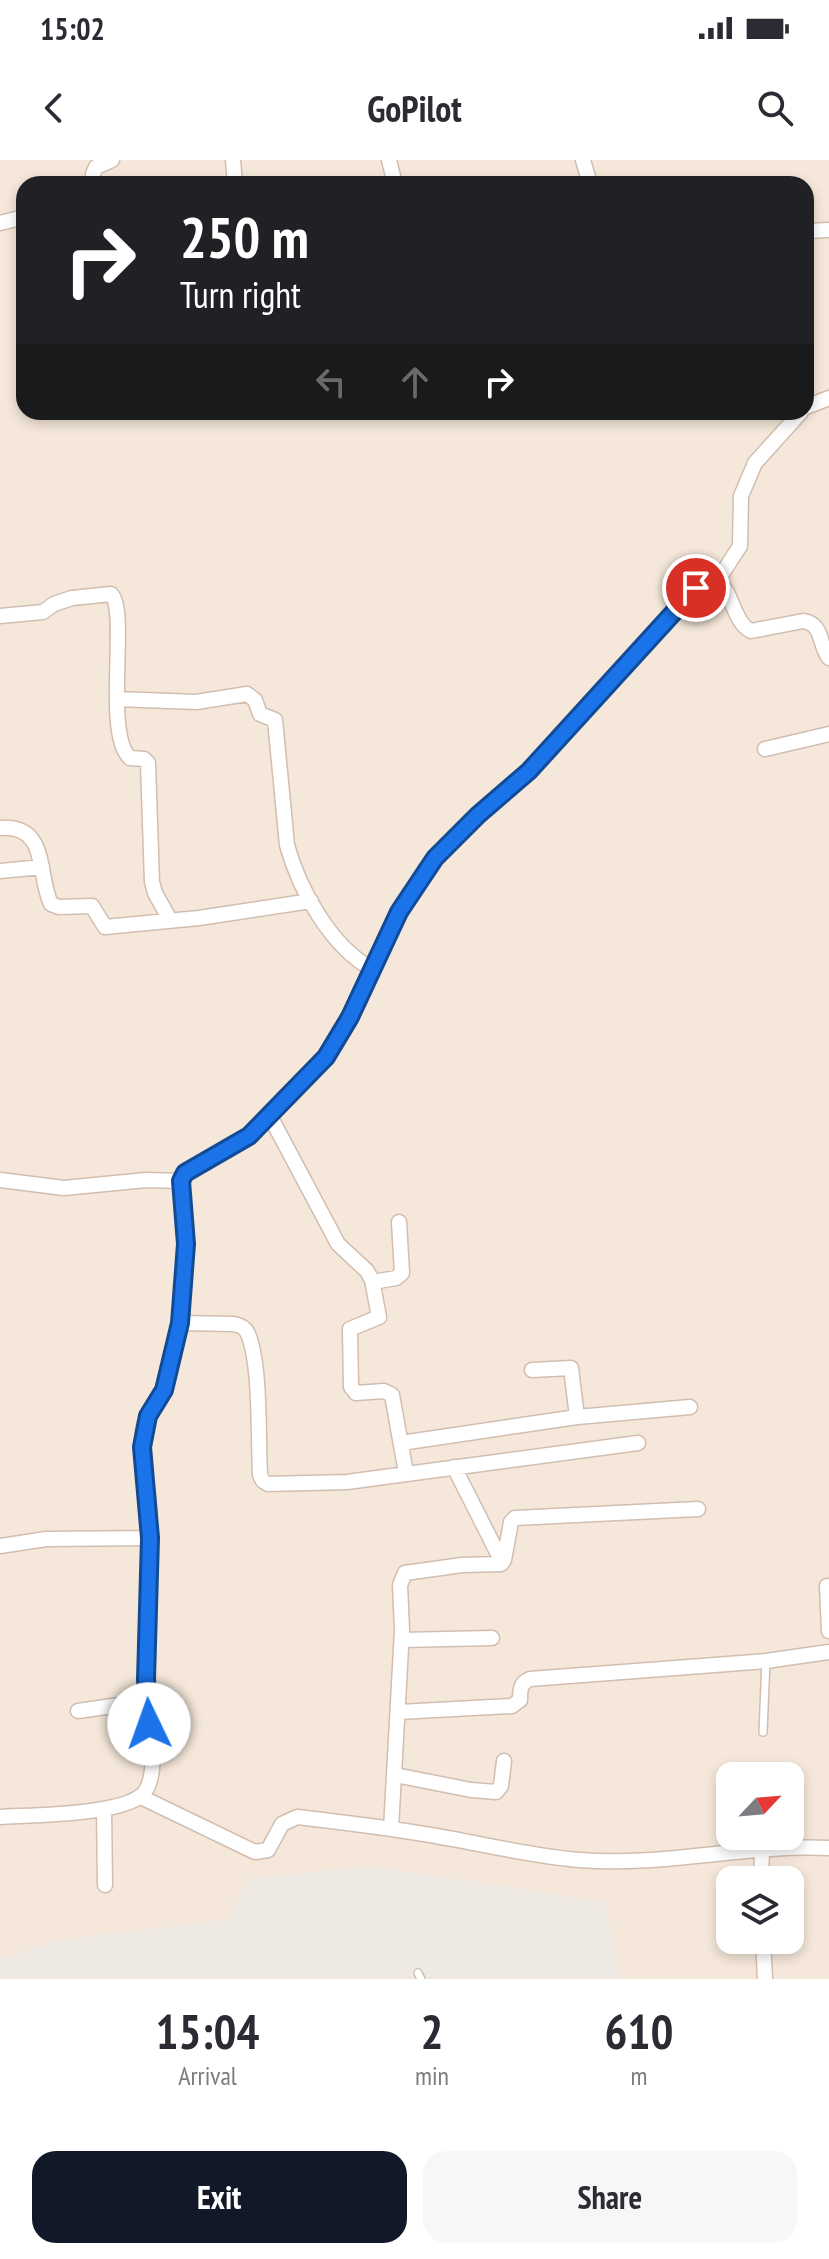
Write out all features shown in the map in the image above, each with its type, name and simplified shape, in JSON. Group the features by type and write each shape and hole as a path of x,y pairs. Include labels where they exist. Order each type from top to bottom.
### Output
{"street":[{"path":"95,176 96,167 112,160"},
{"path":"718,580 740,546 741,496 755,463 794,420"},
{"path":"0,1817 120,1806 141,1797 148,1788 153,1768 147,1701 150,1538 142,1447 144,1426 164,1390 180,1323 186,1244 181,1181 185,1173 249,1136 326,1057 350,1017 399,912 435,858 529,771 696,588 705,581 718,580 726,587 746,629 751,631 811,622 817,627 829,658"},
{"path":"0,616 43,612 54,604 72,598 111,594 116,599 117,699 126,755 148,763 152,882 170,920"},
{"path":"117,699 196,702 247,694 252,696 260,714 275,720 287,845 293,866 311,901 347,952 372,969"},
{"path":"765,749 829,734"},
{"path":"0,828 15,828 32,838 49,900 55,907 92,906 105,927 311,901"},
{"path":"0,871 42,867"},
{"path":"270,1116 338,1244 367,1271 373,1282 379,1317 350,1329 351,1387 356,1393 384,1391 392,1395 406,1473"},
{"path":"0,1180 64,1188 146,1180 181,1181"},
{"path":"373,1282 396,1278 402,1273 399,1222"},
{"path":"180,1323 233,1324 242,1326 247,1332 255,1368 260,1475 263,1481 275,1485 347,1482 638,1443"},
{"path":"532,1370 571,1368 577,1417"},
{"path":"401,1443 577,1417 690,1407"},
{"path":"454,1467 504,1560"},
{"path":"391,1829 402,1640 400,1585 405,1573 462,1565 498,1565 504,1560 511,1522 515,1518 698,1509"},
{"path":"0,1546 46,1539 150,1538"},
{"path":"827,1586 829,1631"},
{"path":"402,1640 492,1638"},
{"path":"399,1712 512,1706 520,1700 520,1687 530,1679 766,1661 829,1652"},
{"path":"78,1711 147,1701"},
{"path":"395,1775 496,1792 501,1786 504,1761"},
{"path":"141,1797 255,1852 268,1850 282,1824 297,1817 580,1860 762,1850 761,1866"},
{"path":"104,1809 105,1885"},
{"path":"804,1847 829,1848"},
{"path":"764,1954 765,1979"}],"lane":[{"path":"763,1732 766,1661"}],"shaded area":[{"path":"0,160 829,160 829,1979 0,1979"},
{"path":"374,1866 605,1902 621,1979 0,1979 0,1959 58,1940 226,1920 249,1878"}],"route":[{"path":"149,1724 146,1679 150,1538 142,1447 144,1426 164,1390 180,1323 186,1244 181,1181 185,1173 249,1136 326,1057 350,1017 399,912 435,858 529,771 696,588"}]}
